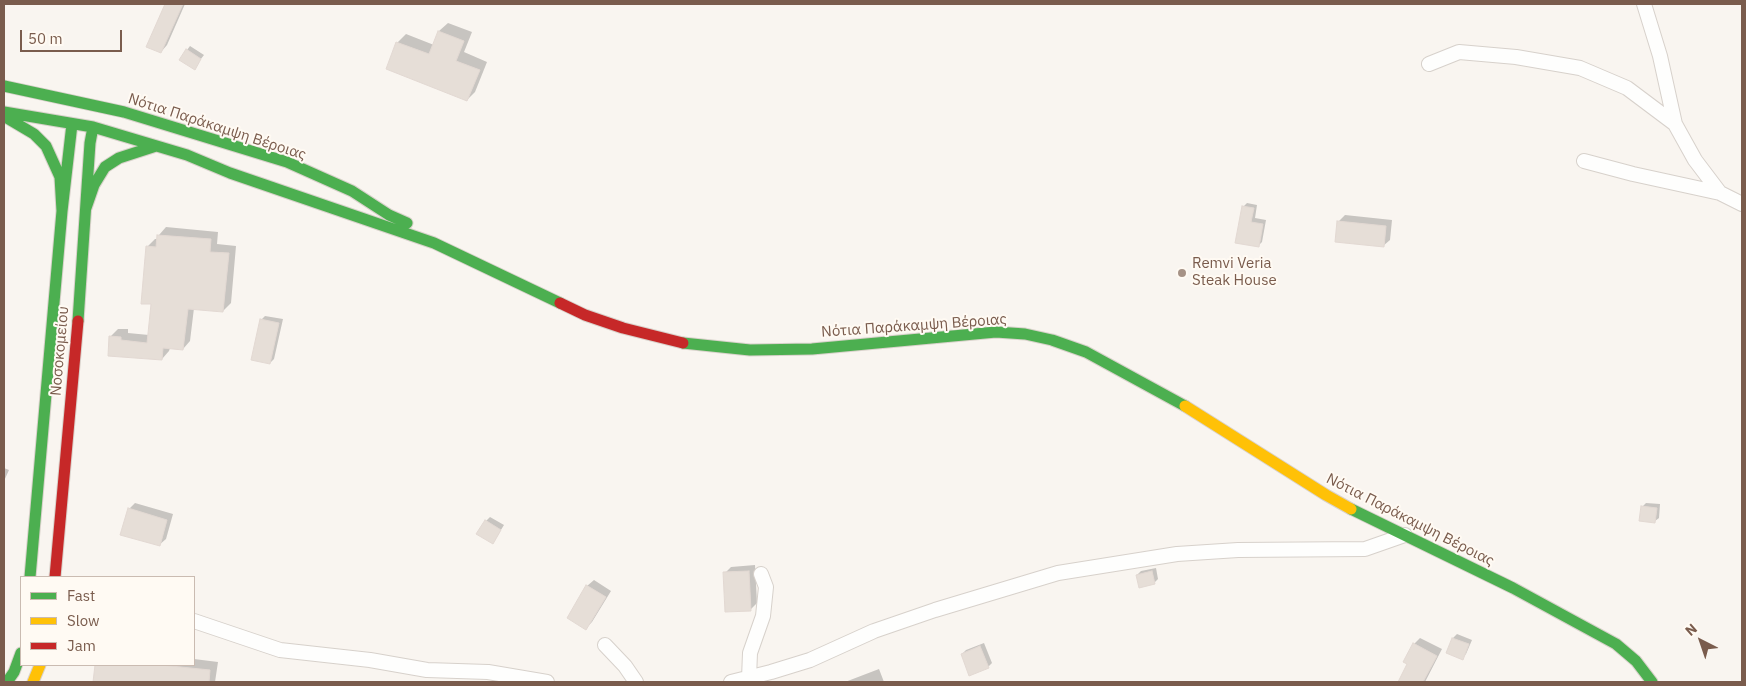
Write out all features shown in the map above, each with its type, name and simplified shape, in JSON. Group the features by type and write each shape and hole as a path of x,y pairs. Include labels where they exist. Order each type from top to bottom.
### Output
{"main road":[{"name":"Νότια Παράκαμψη Βέροιας","path":"4,86 92,104 226,142 287,162 352,192 389,215 421,230 434,243"},
{"path":"62,211 72,124 92,104"},
{"name":"Νοσοκομείου","path":"55,576 79,311 90,143 93,127 92,104"},
{"name":"Νότια Παράκαμψη Βέροιας","path":"4,112 93,127 188,155 230,173 434,243 584,315 623,328 683,343 750,350 812,349 996,332 1025,334 1052,340 1086,352 1162,393 1218,425 1326,496 1513,588 1616,644 1636,662 1652,682"},
{"path":"4,117 34,134 46,146 60,177 62,211"},
{"path":"86,208 94,185 105,167 119,158 156,146"},
{"name":"Νοσοκομείου","path":"30,576 62,211"},
{"path":"7,682 14,672 20,656"},
{"path":"33,682 40,666"}],"street":[{"path":"1644,4 1660,56 1675,124 1695,160 1720,193"},
{"path":"1429,64 1459,52 1516,57 1580,68 1627,88 1675,124"},
{"path":"1584,161 1720,193 1742,204"},
{"path":"731,682 810,660 874,631 935,610 1058,573 1177,554 1238,550 1365,549 1405,535"},
{"path":"749,678 750,654 763,616 766,587 761,574"},
{"path":"195,621 280,650 370,660 427,670 488,672 547,682"},
{"path":"605,645 625,666 636,682"}],"building":[{"path":"165,4 183,4 161,53 146,47"},
{"path":"438,31 464,41 456,61 480,70 467,101 386,69 396,42 429,54"},
{"path":"186,49 201,59 195,70 179,60"},
{"path":"1242,206 1254,208 1251,222 1263,224 1259,247 1235,243"},
{"path":"1337,221 1386,226 1384,247 1335,242"},
{"path":"157,235 211,239 210,252 229,253 223,312 188,309 183,350 163,348 162,360 108,356 109,336 121,337 121,340 147,343 151,304 141,304 146,246 156,247"},
{"path":"260,319 279,323 270,364 251,360"},
{"path":"1641,506 1657,508 1655,523 1639,521"},
{"path":"128,508 167,520 160,546 120,535"},
{"path":"485,520 501,530 493,544 476,534"},
{"path":"749,571 751,611 725,612 723,572"},
{"path":"1152,571 1155,584 1139,588 1136,575"},
{"path":"586,585 606,597 586,630 567,618"},
{"path":"1452,638 1469,644 1463,660 1446,653"},
{"path":"1413,643 1437,656 1423,682 1398,682 1407,664 1403,662"},
{"path":"980,646 989,668 969,676 961,654"},
{"path":"95,666 171,666 210,670 209,682 93,682"}],"traffic: fast":[{"path":"4,86 124,112 287,162 352,191 389,215 407,223"},
{"path":"4,112 93,127 187,155 230,173 434,243 560,303"},
{"path":"7,118 34,134 46,146 60,177 62,211"},
{"path":"30,576 62,211 72,124"},
{"path":"78,321 90,143 93,127"},
{"path":"86,208 94,185 105,167 119,158 156,146"},
{"path":"683,343 750,350 812,349 996,332 1025,334 1052,340 1086,352 1185,406"},
{"path":"1351,509 1513,588 1616,644 1636,661 1652,682"},
{"path":"7,682 14,672 20,656"}],"traffic: slow":[{"path":"1185,406 1351,509"},
{"path":"33,682 40,666"}],"traffic: jam":[{"path":"560,303 585,315 623,328 683,343"},
{"path":"55,576 78,321"}],"place":[{"name":"Remvi Veria Steak House","path":"1182,273"}]}
